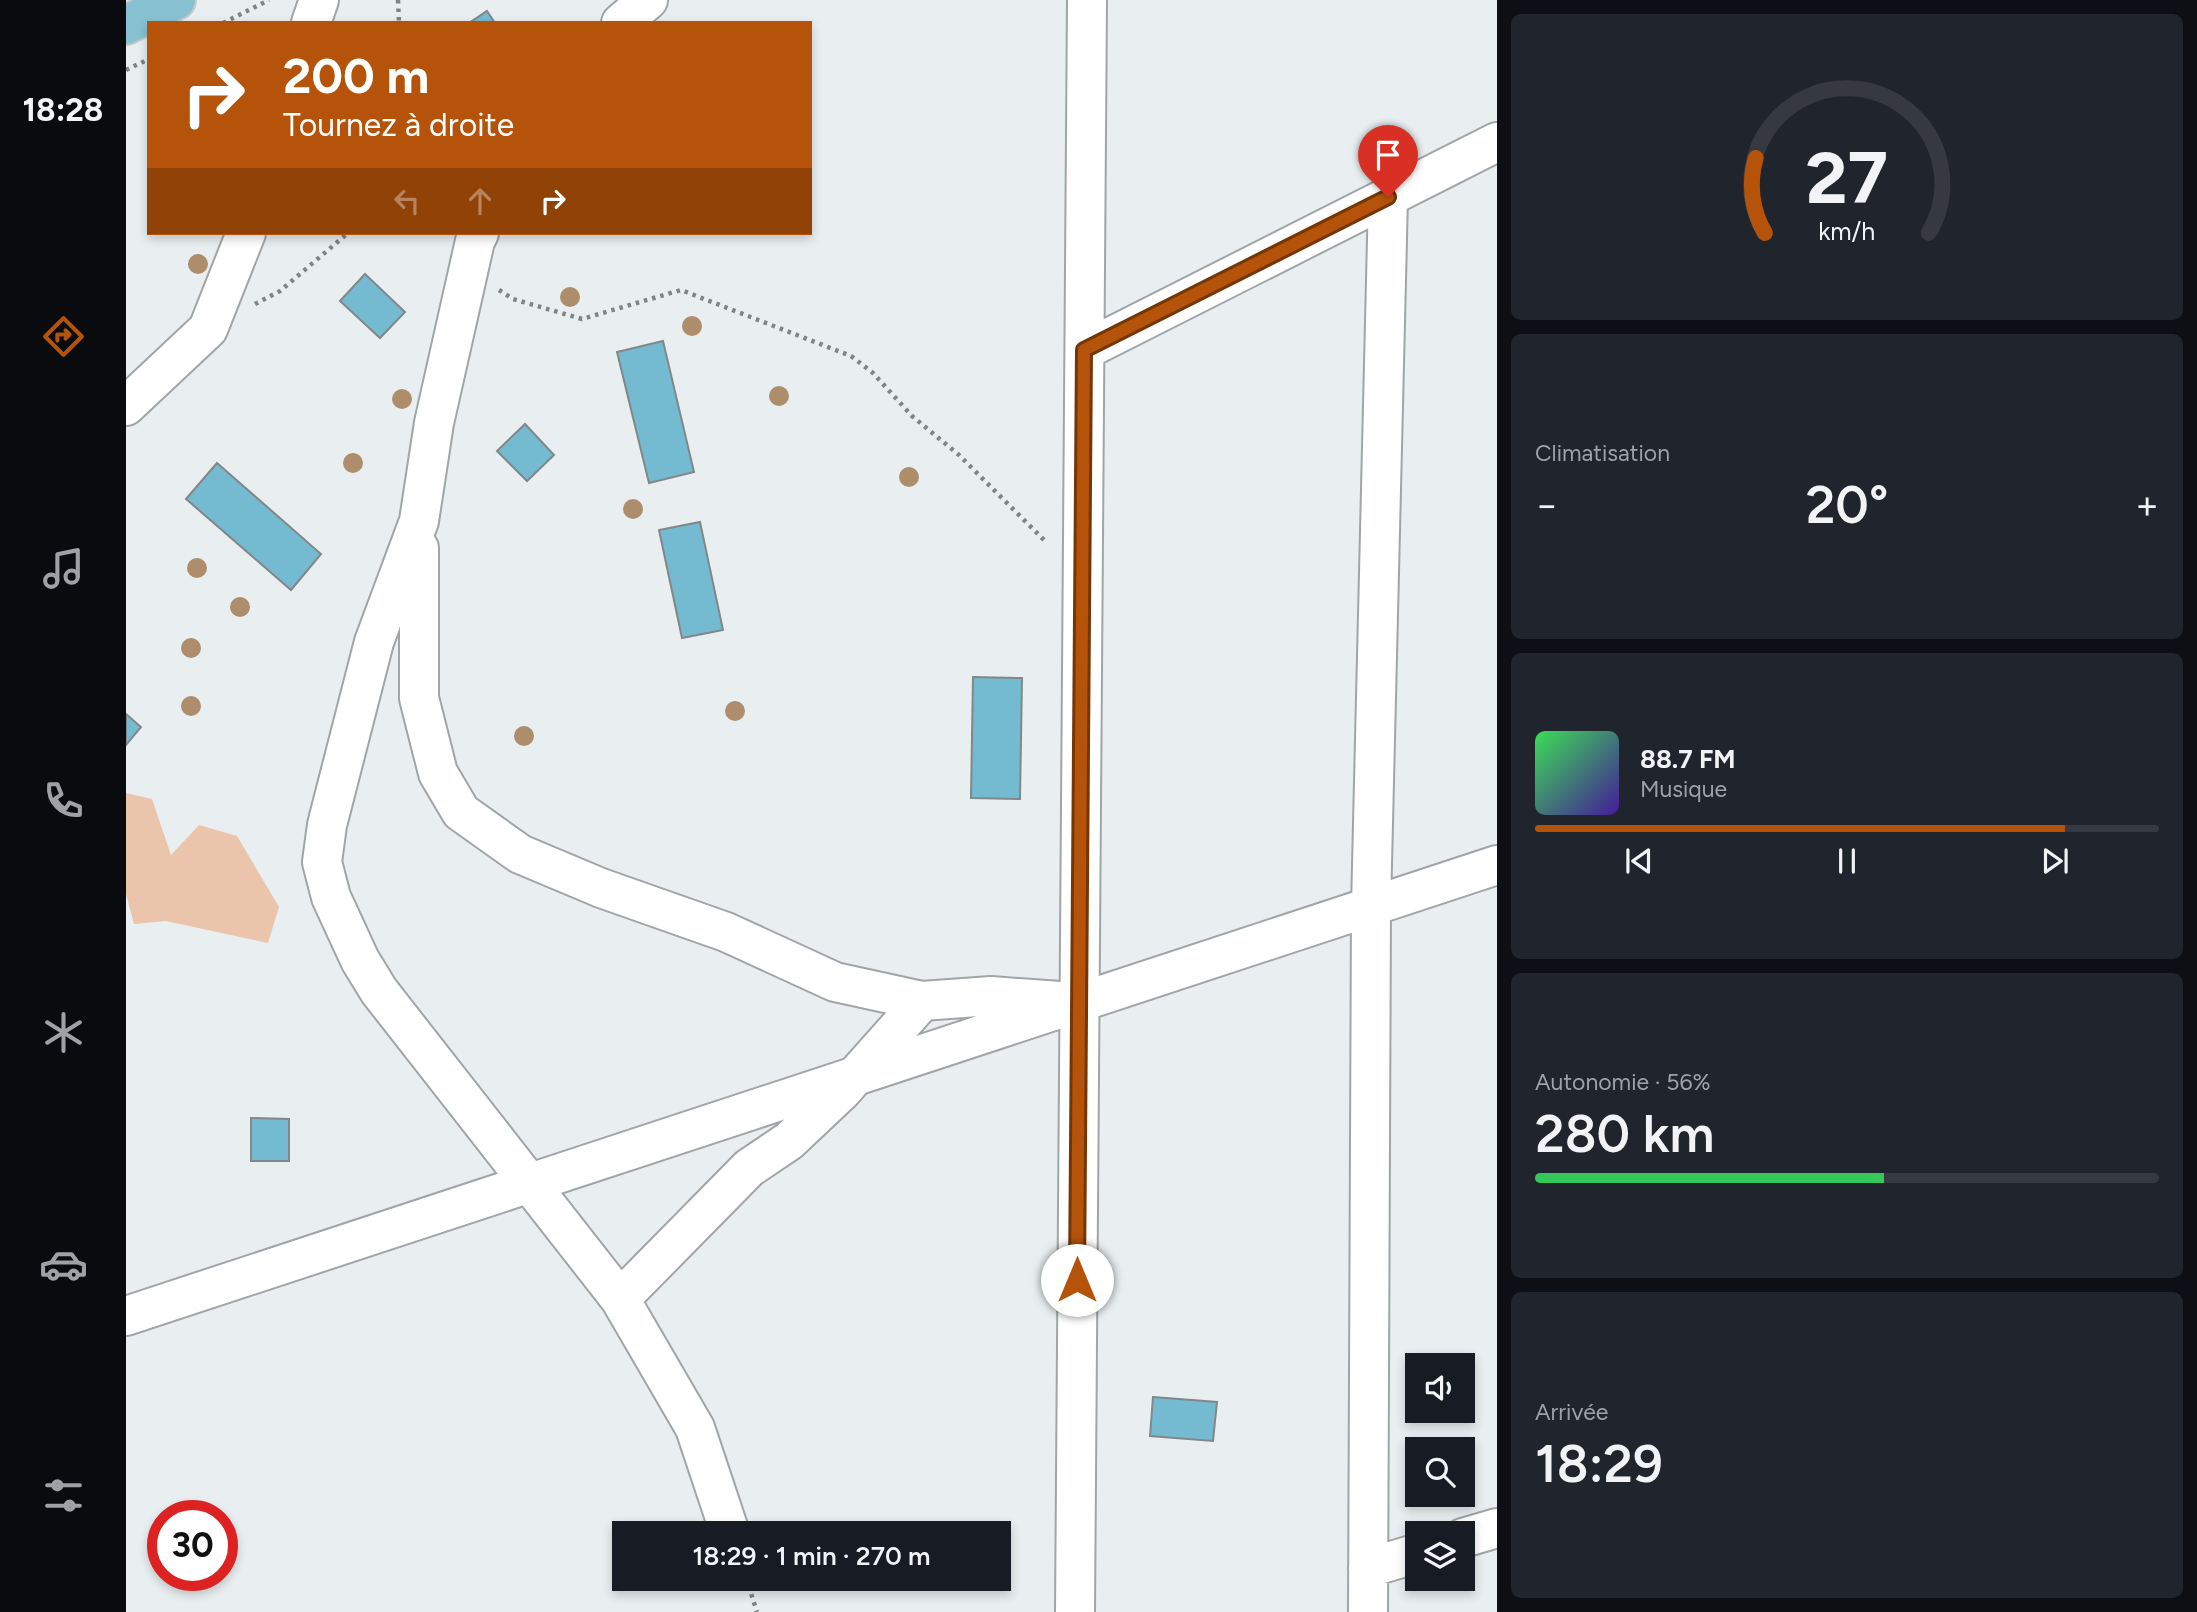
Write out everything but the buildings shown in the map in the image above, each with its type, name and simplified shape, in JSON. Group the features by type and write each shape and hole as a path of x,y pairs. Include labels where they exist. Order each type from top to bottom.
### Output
{"main road":[{"path":"126,26 176,0"}],"street":[{"path":"312,21 319,0"},
{"path":"623,21 648,0"},
{"path":"1074,1612 1084,350 1091,2"},
{"path":"1084,350 1497,142"},
{"path":"1368,1612 1371,907 1388,197"},
{"path":"126,406 208,329 245,235"},
{"path":"478,235 434,423 419,521 419,698 438,774 461,812 520,854 600,888 726,932 835,982 922,1000 991,996 1079,1003"},
{"path":"419,521 374,642 327,825 322,862 331,897 360,960 379,991 620,1299 695,1428 726,1521"},
{"path":"126,1316 1497,866"},
{"path":"620,1299 749,1168 789,1141 855,1077 922,1000"},
{"path":"1475,1534 1497,1528"},
{"path":"1368,1568 1405,1557"}],"path":[{"path":"227,21 269,0"},
{"path":"398,0 398,21"},
{"path":"126,70 147,60"},
{"path":"208,329 281,291 346,235"},
{"path":"468,270 513,299 582,319 681,290 851,356 873,373 912,416 959,455 1083,577"},
{"path":"750,1591 757,1612"}],"shaded area":[{"path":"126,793 152,799 171,855 199,825 237,836 279,907 268,943 166,921 134,924 126,894"}],"route":[{"path":"1077,1280 1084,350 1388,197"}]}
